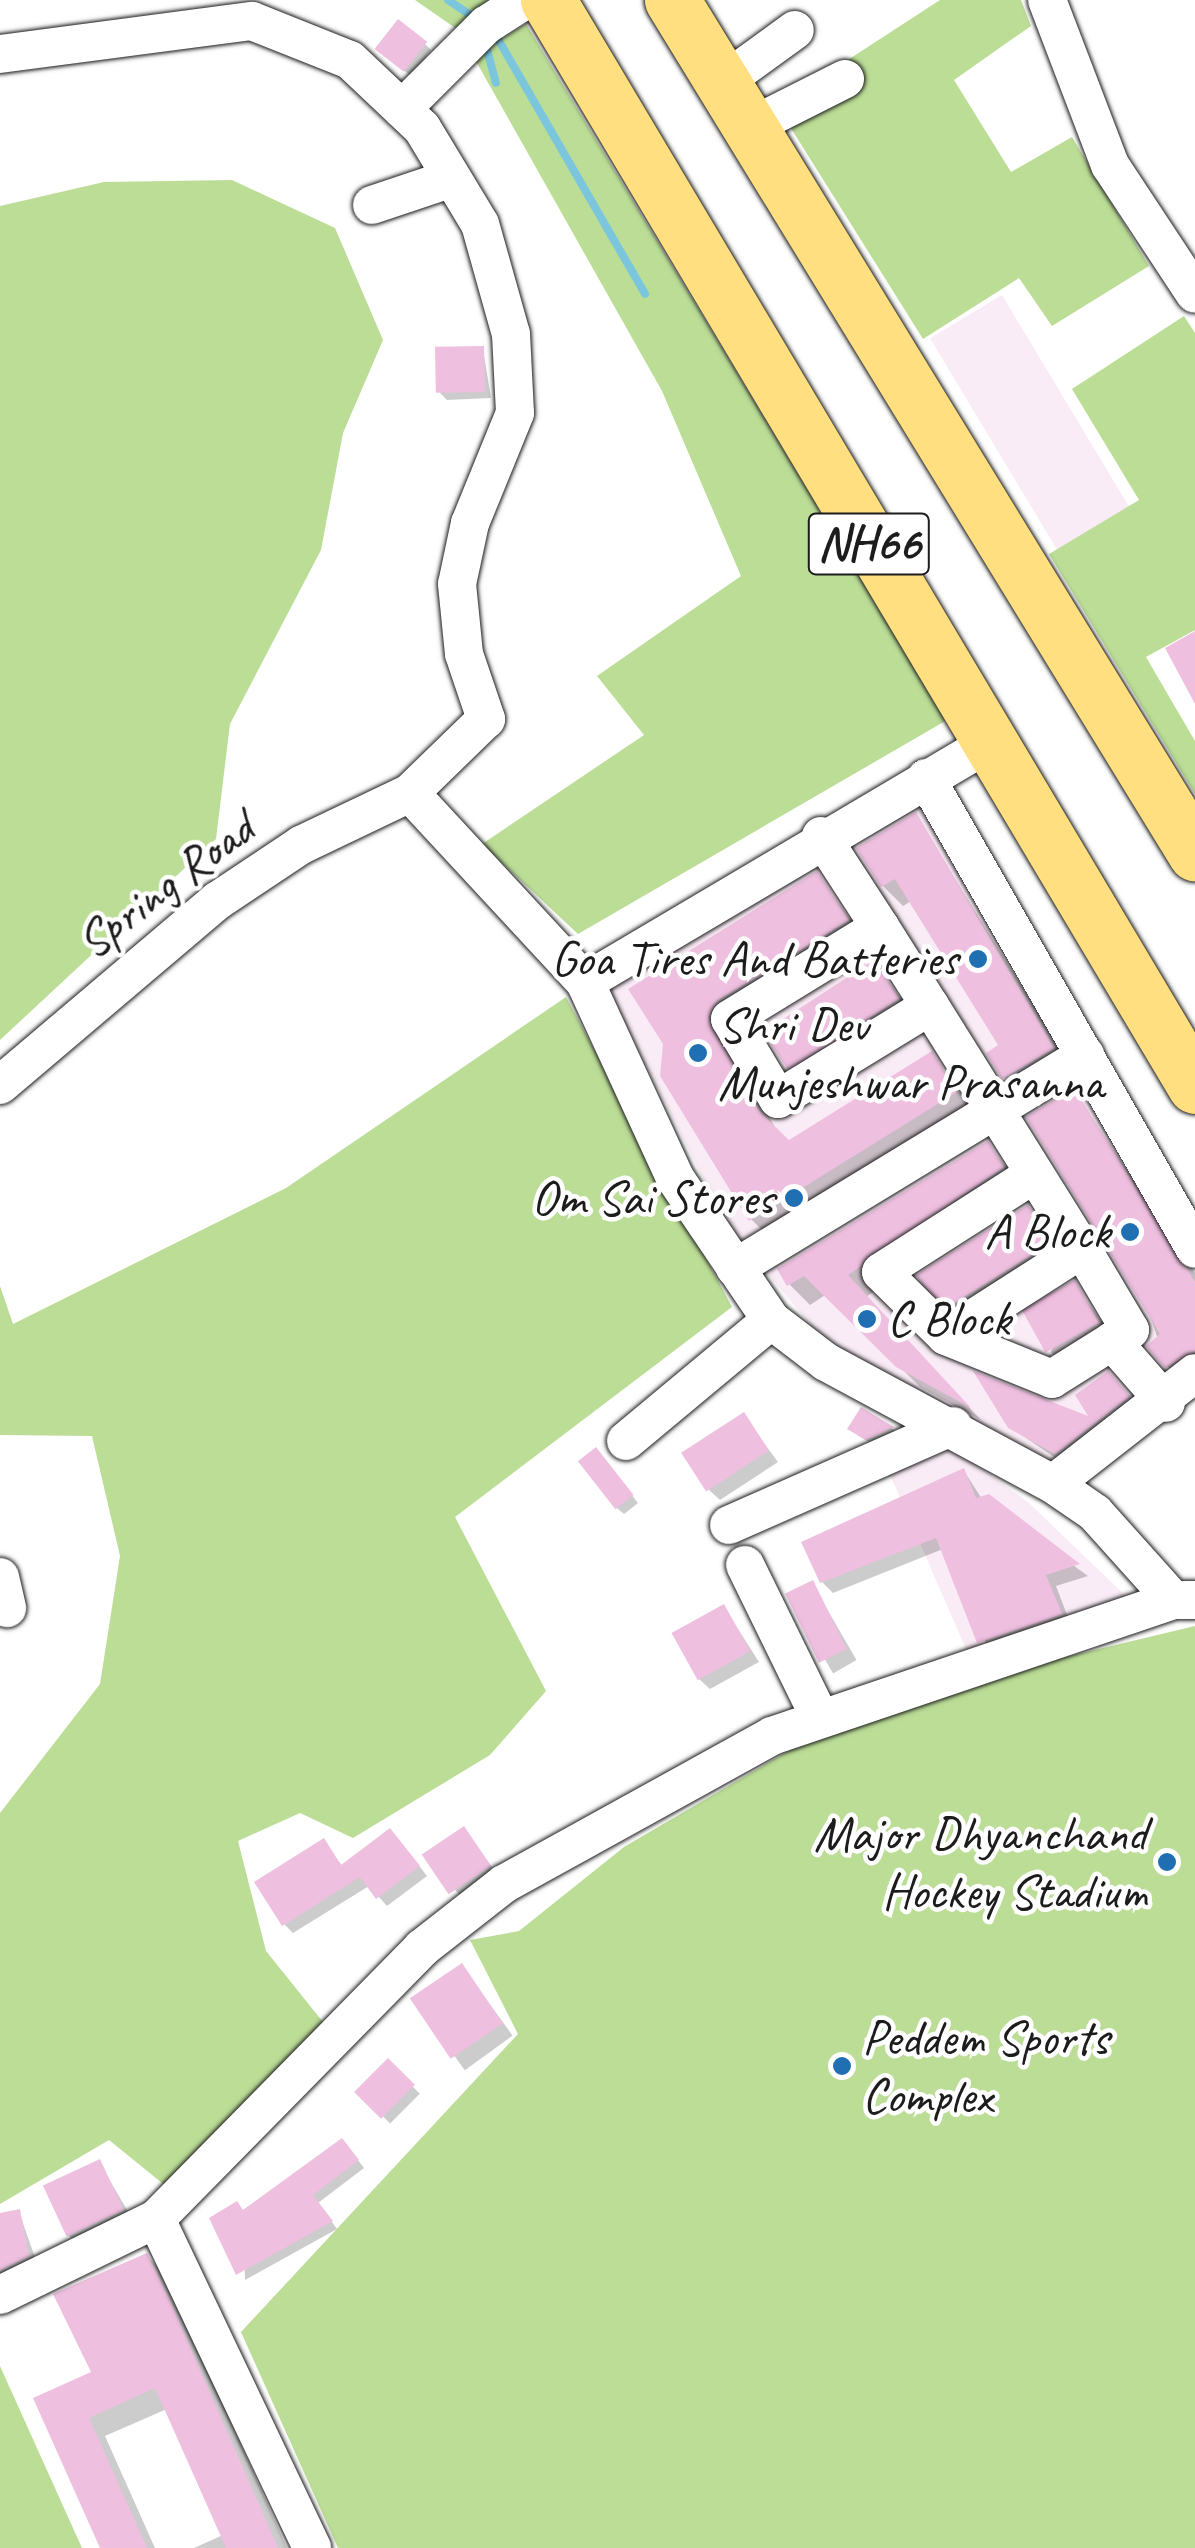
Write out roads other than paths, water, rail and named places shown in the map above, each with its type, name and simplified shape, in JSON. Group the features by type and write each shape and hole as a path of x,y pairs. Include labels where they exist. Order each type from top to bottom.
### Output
{"highway":[{"name":"NH66","path":"548,0 1195,1086"},
{"name":"NH66","path":"672,0 1195,853"}],"street":[{"path":"402,109 486,24 525,0"},
{"path":"1047,0 1110,165 1195,294"},
{"path":"0,54 252,21 350,60 402,109 452,178 372,205"},
{"path":"734,106 794,30"},
{"path":"734,106 845,78"},
{"name":"Spring Road","path":"0,1085 217,901 301,845 410,793 486,720 464,654 457,584 470,524 515,413 510,334 480,224 452,178"},
{"path":"585,982 821,836 991,742"},
{"path":"926,778 1195,1249"},
{"path":"0,2295 156,2220 422,1948 504,1884 820,1716 1184,1600 1095,1513 1053,1484 953,1426 826,1362 771,1320 676,1178 585,982 410,793"},
{"path":"821,836 1082,1249 1130,1330 1052,1379 946,1336 882,1272 1034,1174"},
{"path":"880,927 730,1020 778,1099 930,1006"},
{"path":"735,1268 1085,1054"},
{"path":"946,1336 1082,1249"},
{"path":"635,1431 771,1320"},
{"path":"1112,1341 1166,1403"},
{"path":"1053,1484 1166,1403 1195,1372"},
{"path":"729,1525 953,1426"},
{"path":"746,1565 820,1716"},
{"path":"156,2220 235,2376 312,2548"}],"waterway":[{"path":"448,0 476,19"},
{"path":"495,34 645,294"},
{"path":"486,46 496,83"}],"place":[{"name":"Goa Tires And Batteries","path":"978,959"},
{"name":"Shri Dev Munjeshwar Prasanna","path":"698,1053"},
{"name":"Om Sai Stores","path":"794,1198"},
{"name":"A Block","path":"1130,1232"},
{"name":"C Block","path":"867,1319"},
{"name":"Major Dhyanchand Hockey Stadium","path":"1167,1862"},
{"name":"Peddem Sports Complex","path":"842,2066"}]}
